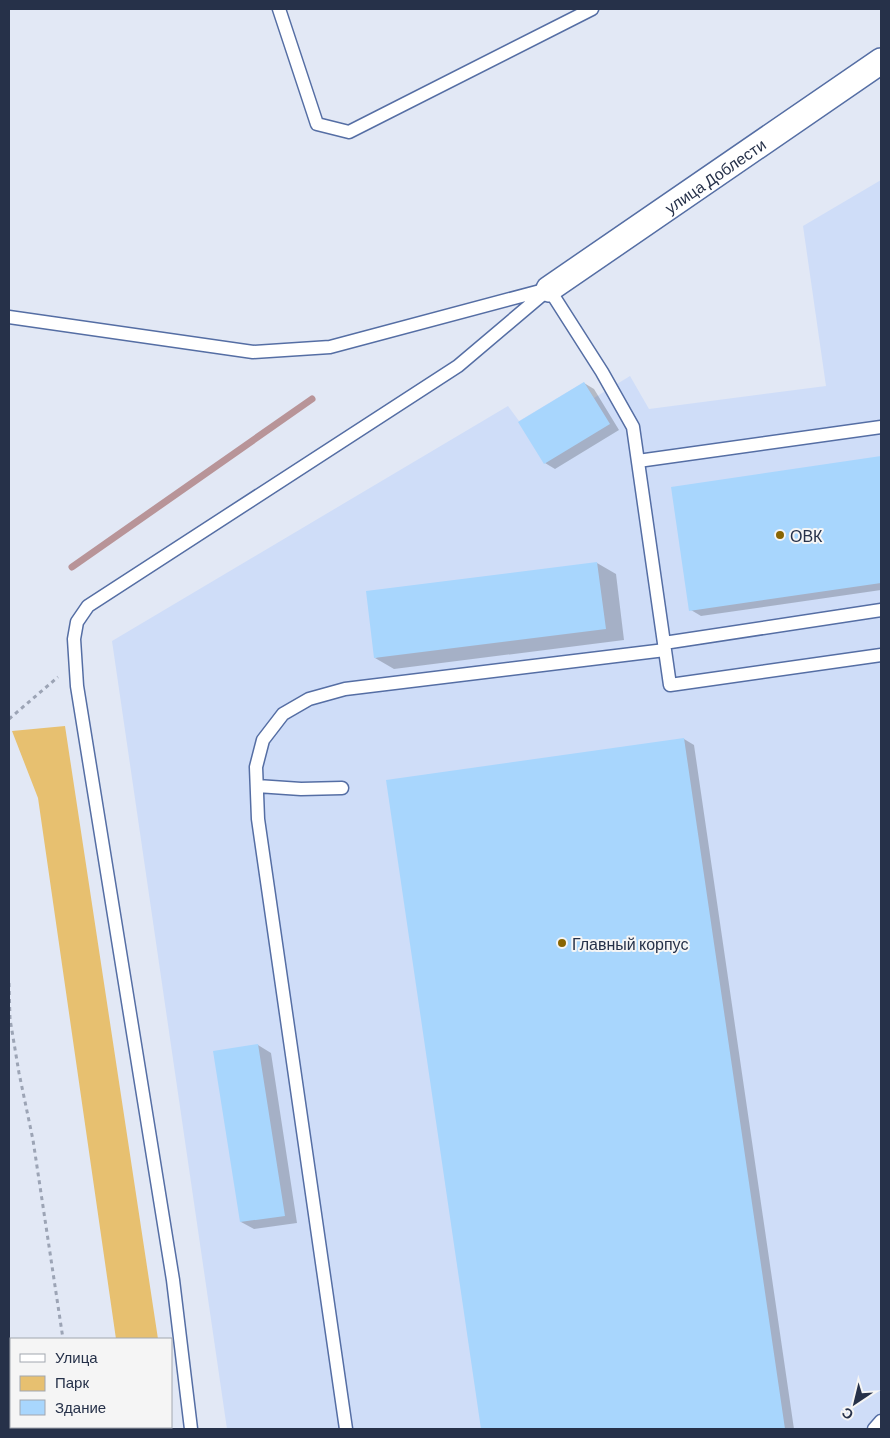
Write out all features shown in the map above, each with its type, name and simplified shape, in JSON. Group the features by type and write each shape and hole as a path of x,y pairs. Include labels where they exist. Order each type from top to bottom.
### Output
{"street":[{"name":"улица Доблести","path":"548,289 881,61"}],"lane":[{"path":"278,9 317,124 350,132 592,9"},
{"path":"9,317 253,352 330,347 548,289"},
{"path":"548,289 602,372 633,427 670,685 881,655"},
{"path":"191,1429 173,1280 78,696 74,639 77,622 88,606 458,366 548,289"},
{"path":"638,461 881,427"},
{"path":"346,1429 258,819 256,768 263,740 282,714 309,700 345,689 664,646 881,610"},
{"path":"257,786 301,790 342,788"},
{"path":"874,1429 881,1421"}],"path":[{"path":"9,719 75,661"},
{"path":"9,983 10,1019 33,1140 63,1338"}],"shaded area":[{"path":"881,180 881,1429 227,1429 112,641 508,406 519,421 584,382 594,398 630,376 649,409 826,386 803,226"}],"green space":[{"path":"65,726 158,1338 116,1338 38,798 12,731"},
{"path":"129,1428 170,1428 170,1429"}],"building":[{"path":"584,382 610,424 544,464 518,422"},
{"name":"ОВК","path":"881,456 881,583 689,611 671,487"},
{"path":"597,562 606,629 374,658 366,591"},
{"name":"Главный корпус","path":"684,738 785,1429 481,1429 386,780"},
{"path":"258,1044 285,1216 240,1222 213,1051"}],"waterway":[{"path":"72,567 312,399"}],"place":[{"name":"ОВК","path":"780,535"},
{"name":"Главный корпус","path":"562,943"}]}
